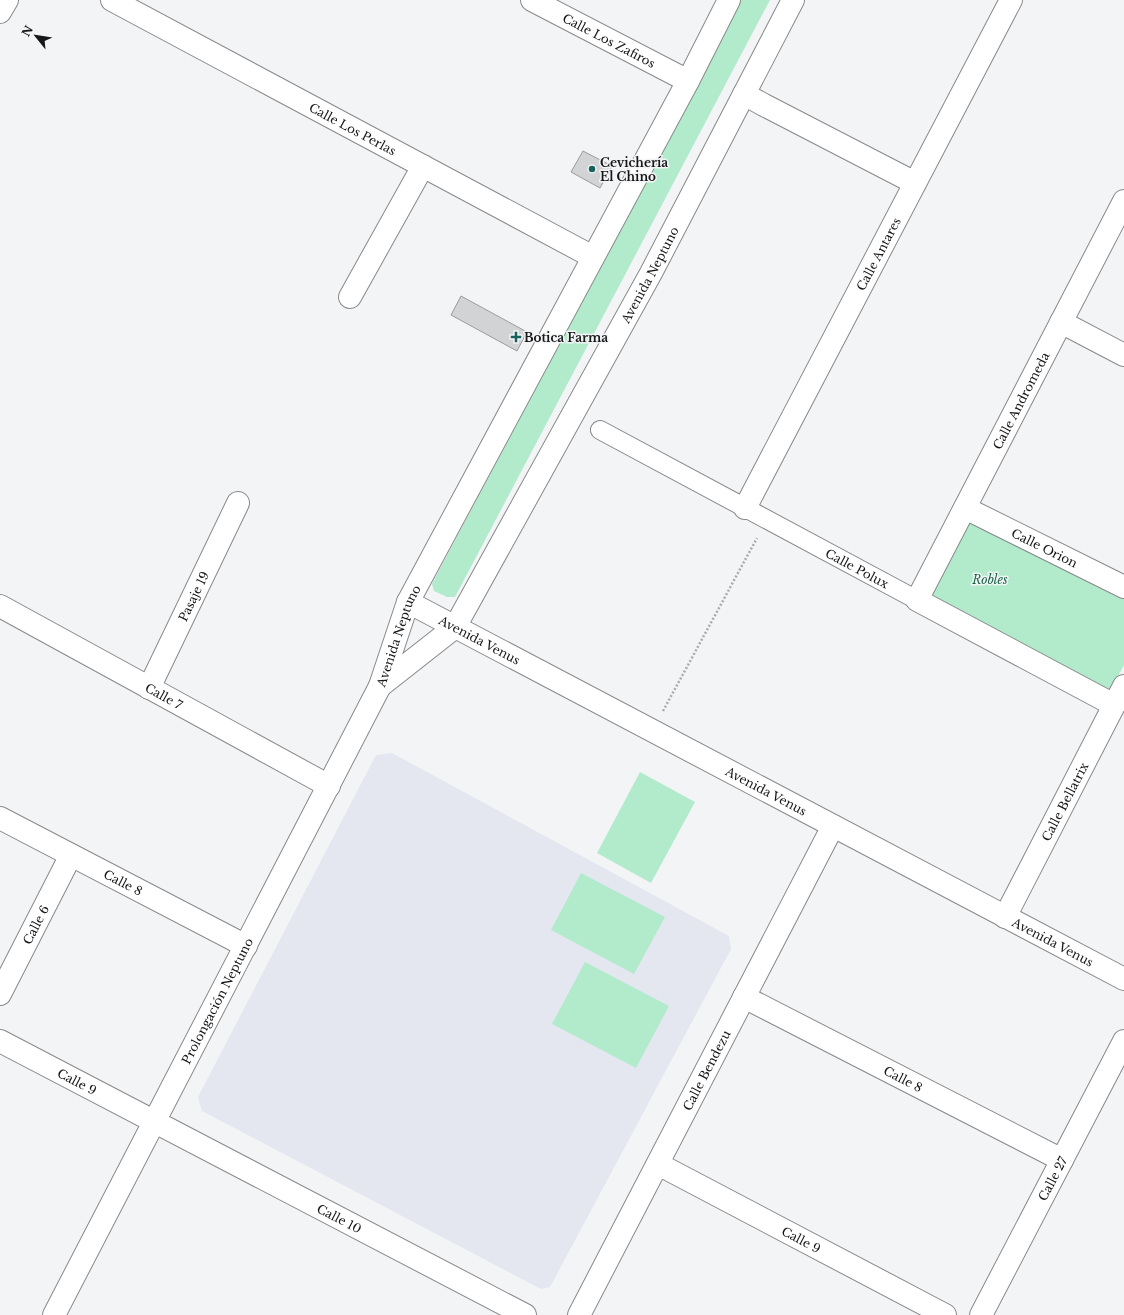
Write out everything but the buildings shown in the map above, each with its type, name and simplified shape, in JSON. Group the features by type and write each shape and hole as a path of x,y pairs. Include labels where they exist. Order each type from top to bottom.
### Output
{"street":[{"path":"0,12 7,0"},
{"name":"Calle Los Perlas","path":"112,0 593,257"},
{"name":"Calle Los Zafiros","path":"532,0 688,81"},
{"name":"Avenida Neptuno","path":"380,686 408,602 688,81 729,0"},
{"name":"Avenida Neptuno","path":"380,686 455,627 647,280 793,0"},
{"name":"Calle Antares","path":"745,508 1011,0"},
{"path":"744,94 915,183"},
{"path":"350,297 423,166"},
{"name":"Calle Andromeda","path":"917,600 1124,201"},
{"path":"1061,322 1124,355"},
{"name":"Calle Polux","path":"600,430 1114,705"},
{"name":"Pasaje 19","path":"149,688 238,503"},
{"name":"Calle Orion","path":"965,508 1124,587"},
{"name":"Avenida Venus","path":"408,602 1124,979"},
{"name":"Calle 7","path":"0,606 329,786"},
{"name":"Prolongación Neptuno","path":"54,1315 380,686"},
{"name":"Calle Bellatrix","path":"1005,916 1124,686"},
{"name":"Calle 8","path":"0,818 246,946"},
{"name":"Calle Bendezu","path":"579,1315 833,826"},
{"name":"Calle 6","path":"0,994 72,855"},
{"name":"Calle 8","path":"744,997 1062,1160"},
{"name":"Calle 9","path":"0,1041 155,1121"},
{"name":"Calle 27","path":"981,1315 1124,1042"},
{"name":"Calle 10","path":"155,1121 525,1315"},
{"name":"Calle 9","path":"658,1164 945,1315"}],"path":[{"path":"653,731 767,519"}],"shaded area":[{"path":"392,753 729,936 731,949 550,1287 541,1289 202,1111 198,1097 376,755"}],"green space":[{"path":"741,0 770,0 455,597 447,597 434,591 432,584"},
{"name":"Robles","path":"968,516 1124,598 1124,665 1109,693 925,597"},
{"path":"640,772 695,802 651,883 597,853"},
{"path":"581,873 665,917 634,974 551,930"},
{"path":"585,962 669,1006 636,1068 552,1024"}],"place":[{"name":"Cevichería El Chino","path":"592,169"},
{"name":"Botica Farma","path":"516,337"}]}
